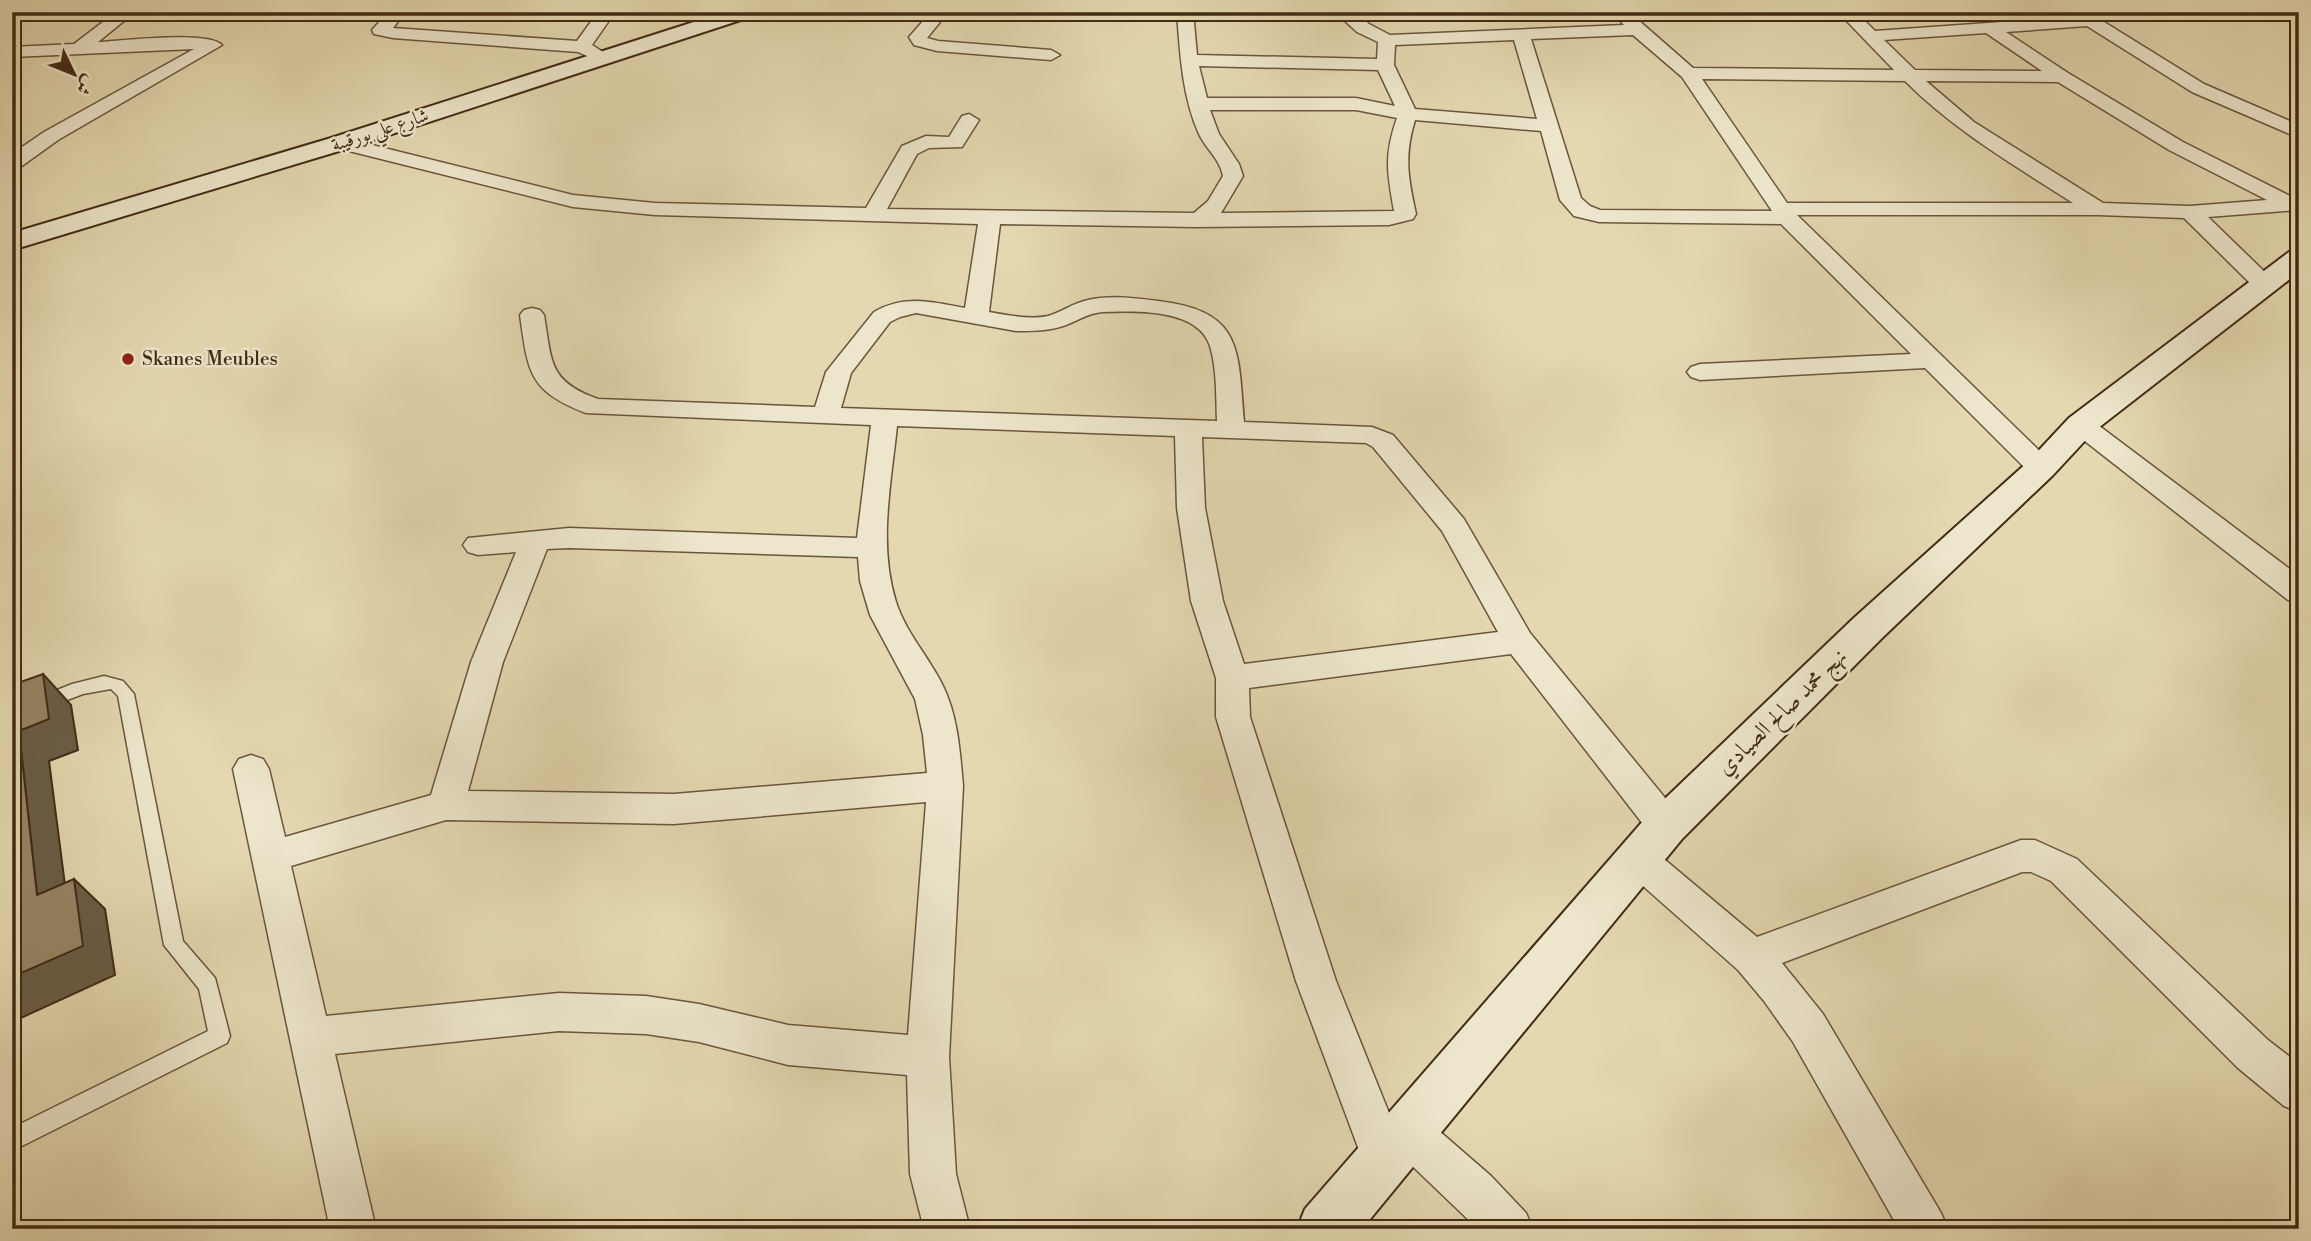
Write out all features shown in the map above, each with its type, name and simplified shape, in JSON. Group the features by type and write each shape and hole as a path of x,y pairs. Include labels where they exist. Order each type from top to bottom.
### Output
{"street":[{"path":"78,49 127,12"},
{"path":"397,12 380,30 582,47 605,59"},
{"path":"582,47 607,12"},
{"name":"شارع علي بورقيبة","path":"12,242 340,143 746,12"},
{"path":"940,12 918,37 920,41 937,46 1051,55"},
{"path":"1185,12 1189,60 1198,104 1211,139 1228,159 1233,176 1217,205 1198,221"},
{"path":"1343,12 1363,28 1387,40 1522,37 1637,30"},
{"path":"1621,12 1637,30 1689,73 1784,214 2040,468"},
{"path":"1846,12 1940,105 1967,126 2098,209"},
{"path":"1872,36 1991,29 2083,17 2198,88 2299,132"},
{"path":"1991,29 2176,146 2295,206"},
{"path":"1522,37 1571,200 1578,208 1591,215 2098,209 2190,212 2295,206"},
{"path":"340,143 591,205 990,218 1198,221 1389,219 1405,214 1396,168 1400,138 1408,114 1385,65 1387,40"},
{"path":"12,52 189,43 213,45 51,136 12,164"},
{"path":"12,68 46,50"},
{"path":"1189,60 1385,65"},
{"path":"1689,73 2062,76"},
{"path":"1198,104 1335,103 1408,114 1548,126"},
{"path":"873,215 909,150 926,142 955,143 969,120"},
{"path":"12,136 51,136"},
{"path":"2190,212 2265,285"},
{"path":"975,317 990,218"},
{"name":"نهج محمد صالح الصيادي","path":"1325,1229 1666,826 1869,627 2040,468 2081,425 2299,258"},
{"path":"825,417 843,366 882,317 892,310 916,306 1016,324 1059,319 1092,306 1175,308 1197,314 1209,323 1222,340 1231,428"},
{"path":"532,315 542,374 557,390 576,401 595,407 1372,435 1383,441 1454,526 1519,641 1666,826"},
{"path":"1700,372 1933,360"},
{"path":"885,419 871,548 880,603 900,646 927,687 936,714 943,754 945,786 928,1057 933,1174 947,1229"},
{"path":"2081,425 2299,592"},
{"path":"1188,429 1191,508 1207,601 1232,678 1233,717 1316,981 1396,1145 1475,1192 1510,1229"},
{"path":"478,545 569,538 871,548"},
{"path":"446,805 486,663 536,540"},
{"path":"1232,678 1519,641"},
{"path":"251,769 353,1229"},
{"path":"270,857 446,805 674,809 945,786"},
{"path":"1752,957 2021,856 2035,856 2064,870 2253,1054 2299,1091"},
{"path":"1639,860 1752,957 1808,1028 1925,1229"},
{"path":"310,1037 559,1012 646,1016 699,1023 788,1045 928,1057"}],"lane":[{"path":"12,715 110,682 120,686 126,694 174,945 208,985 220,1036 12,1140"}],"building":[{"path":"43,674 49,719 19,731 37,895 74,879 83,946 12,977 12,685"}],"place":[{"name":"Skanes Meubles","path":"128,359"}]}
